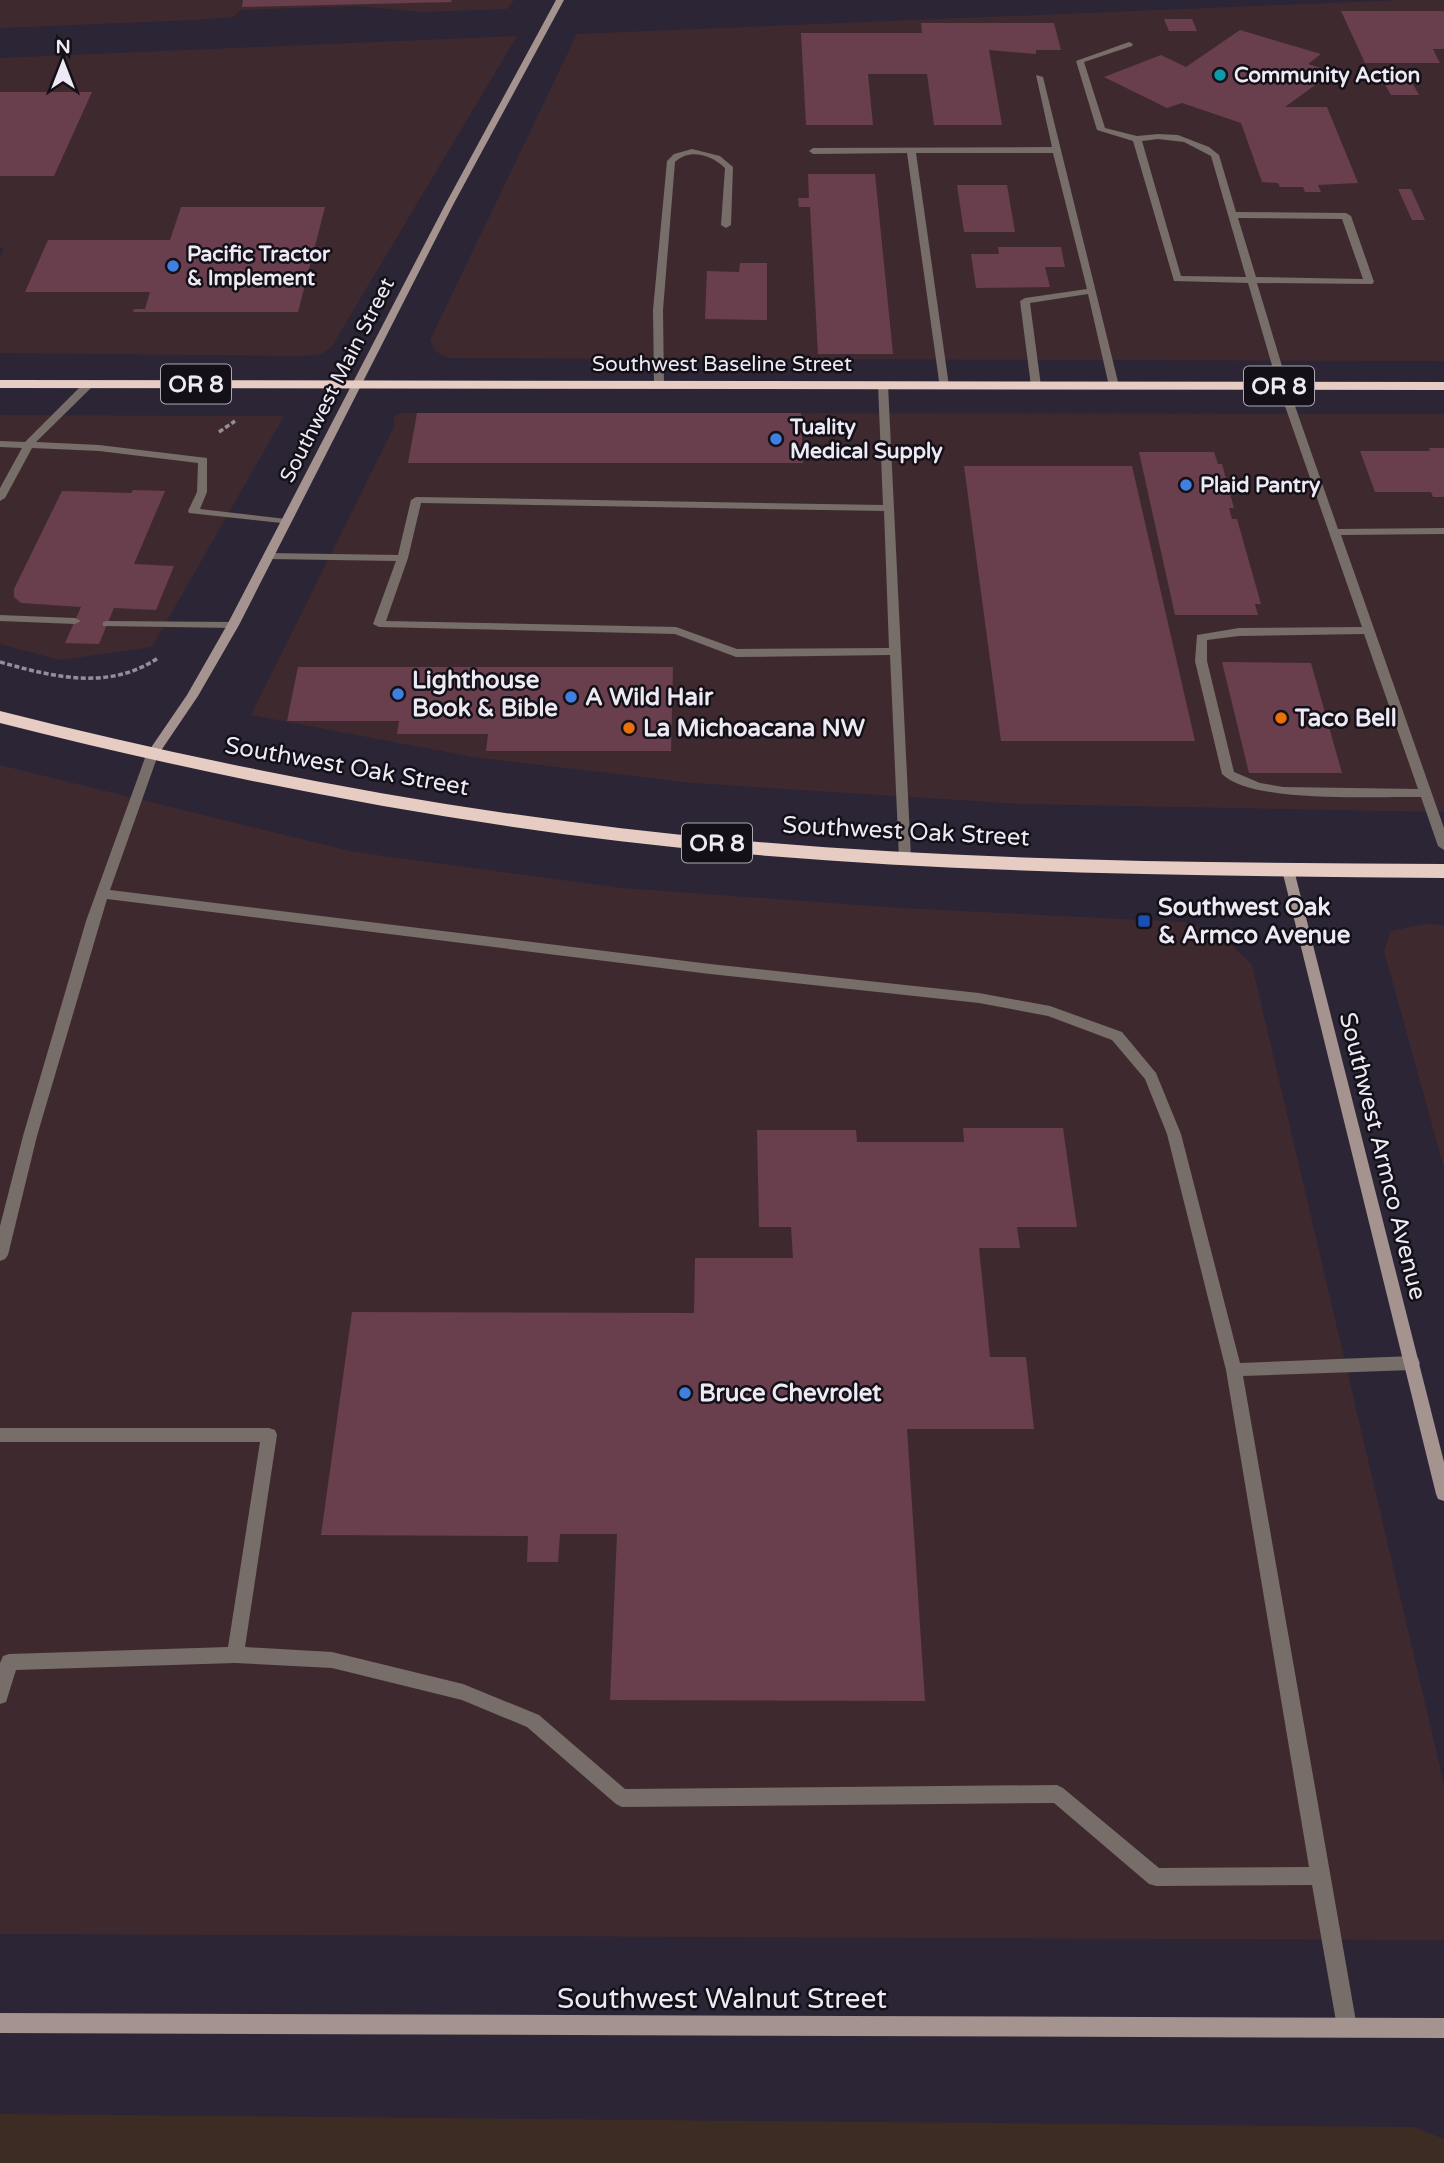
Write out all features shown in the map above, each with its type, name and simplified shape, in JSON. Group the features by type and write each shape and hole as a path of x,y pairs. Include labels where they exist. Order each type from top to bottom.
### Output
{"highway":[{"name":"Southwest Baseline Street","path":"0,384 1444,386"},
{"name":"Southwest Oak Street","path":"0,717 152,755 378,800 634,836 905,858 1288,870 1444,871"}],"street":[{"name":"Southwest Main Street","path":"152,755 192,696 233,625 559,0"},
{"name":"Southwest Armco Avenue","path":"1288,870 1444,1494"},
{"name":"Southwest Walnut Street","path":"0,2023 1444,2028"}],"lane":[{"path":"1129,44 1080,61 1101,130 1137,139 1176,136 1215,155 1283,386 1444,846"},
{"path":"1039,77 1114,386"},
{"path":"1137,139 1177,279 1369,282 1346,216 1233,215"},
{"path":"813,151 1057,150"},
{"path":"911,151 944,386"},
{"path":"659,385 658,310 671,162 675,157 685,153 712,154 723,159 729,167 726,225"},
{"path":"1036,386 1026,301 1092,291"},
{"path":"0,498 29,444 89,384"},
{"path":"883,385 905,858"},
{"path":"0,444 29,444 203,460 202,492 193,512 286,522"},
{"path":"889,508 416,500 403,558 379,624 677,631 736,653 896,651"},
{"path":"1334,533 1444,531"},
{"path":"268,556 403,558"},
{"path":"0,618 75,621"},
{"path":"107,624 233,625"},
{"path":"1368,630 1239,632 1201,638 1201,662 1228,774 1257,787 1283,791 1425,793"},
{"path":"0,1255 30,1136 93,921 152,755"},
{"path":"104,894 710,969 979,998 1050,1011 1117,1036 1151,1077 1174,1134 1234,1370 1347,2027"},
{"path":"1234,1370 1412,1363"},
{"path":"0,1435 270,1435 235,1655"},
{"path":"0,1696 9,1662 235,1655 332,1660 463,1692 533,1721 622,1798 1057,1794 1156,1877 1320,1876"}],"path":[{"path":"190,458 238,419"},
{"path":"0,662 61,676 89,678 122,675 153,662 176,642 187,625"}],"shaded area":[{"path":"0,0 514,0 507,9 422,12 357,6 241,10 233,17 193,20 0,28"},
{"path":"1444,0 1444,361 449,358 435,351 430,340 577,34"},
{"path":"517,36 332,346 322,354 0,353 0,256 4,248 0,248 0,58"},
{"path":"401,413 1444,414 1444,812 1023,804 692,783 473,757 251,715 395,425 393,417"},
{"path":"0,415 284,416 152,647 60,660 0,644"},
{"path":"0,765 354,852 622,888 901,908 1184,922 1220,934 1252,965 1444,1784 1444,1940 0,1934"},
{"path":"1425,924 1444,925 1444,1168 1384,951 1391,931"},
{"path":"0,2114 1414,2127 1444,2139 1444,2163 0,2163"}],"building":[{"path":"243,0 451,0 452,2 242,7"},
{"path":"1341,11 1444,11 1444,49 1433,49 1440,63 1365,63"},
{"path":"1164,19 1192,19 1197,31 1169,31"},
{"path":"921,23 1054,23 1061,50 1036,50 1036,54 989,50 1002,125 934,125 927,74 868,74 873,125 806,125 801,33 922,33"},
{"path":"1240,30 1321,54 1308,64 1333,72 1285,107 1327,107 1358,183 1318,185 1321,192 1305,192 1303,187 1280,187 1278,183 1262,182 1241,123 1182,103 1167,108 1104,77 1161,55 1186,67"},
{"path":"1408,75 1419,95 1391,95 1380,76"},
{"path":"0,92 92,92 54,176 0,176"},
{"path":"808,174 875,174 893,354 818,354 810,207 799,207 798,198 809,198"},
{"path":"957,185 1007,185 1015,232 964,232"},
{"path":"1398,189 1411,189 1425,220 1412,220"},
{"name":"Pacific Tractor & Implement","path":"181,207 325,207 298,312 133,312 134,309 145,309 150,292 25,292 48,240 170,240"},
{"path":"998,247 1061,247 1065,267 1045,267 1050,287 976,288 971,254 999,254"},
{"path":"740,263 767,263 767,320 705,319 707,271 739,272"},
{"path":"417,413 801,413 803,463 408,463"},
{"path":"1429,448 1444,448 1444,497 1433,497 1431,492 1375,492 1360,451 1430,451"},
{"path":"1139,452 1214,452 1218,464 1222,464 1234,508 1229,508 1232,519 1237,519 1261,604 1255,604 1258,615 1175,615"},
{"path":"964,466 1132,466 1195,741 1001,741"},
{"path":"133,490 165,491 134,564 174,566 156,610 114,608 99,644 65,643 81,607 21,603 14,597 14,589 62,491 131,493"},
{"name":"Taco Bell","path":"1222,662 1311,663 1342,773 1249,773"},
{"path":"298,667 673,667 671,751 486,751 488,734 397,734 399,721 287,721"},
{"name":"Bruce Chevrolet","path":"963,1128 1063,1128 1077,1227 1017,1227 1020,1248 979,1248 990,1357 1026,1357 1034,1429 907,1429 925,1701 610,1700 617,1534 560,1534 558,1562 527,1562 528,1536 321,1535 352,1312 694,1313 695,1258 793,1258 791,1227 759,1227 757,1130 856,1130 857,1142 964,1142"}],"place":[{"name":"Community Action","path":"1220,75"},
{"name":"Pacific Tractor & Implement","path":"173,266"},
{"name":"Tuality Medical Supply","path":"776,439"},
{"name":"Plaid Pantry","path":"1186,485"},
{"name":"Lighthouse Book & Bible","path":"398,694"},
{"name":"A Wild Hair","path":"571,697"},
{"name":"Taco Bell","path":"1281,718"},
{"name":"La Michoacana NW","path":"629,728"},
{"name":"Southwest Oak & Armco Avenue","path":"1144,921"},
{"name":"Bruce Chevrolet","path":"685,1393"}]}
